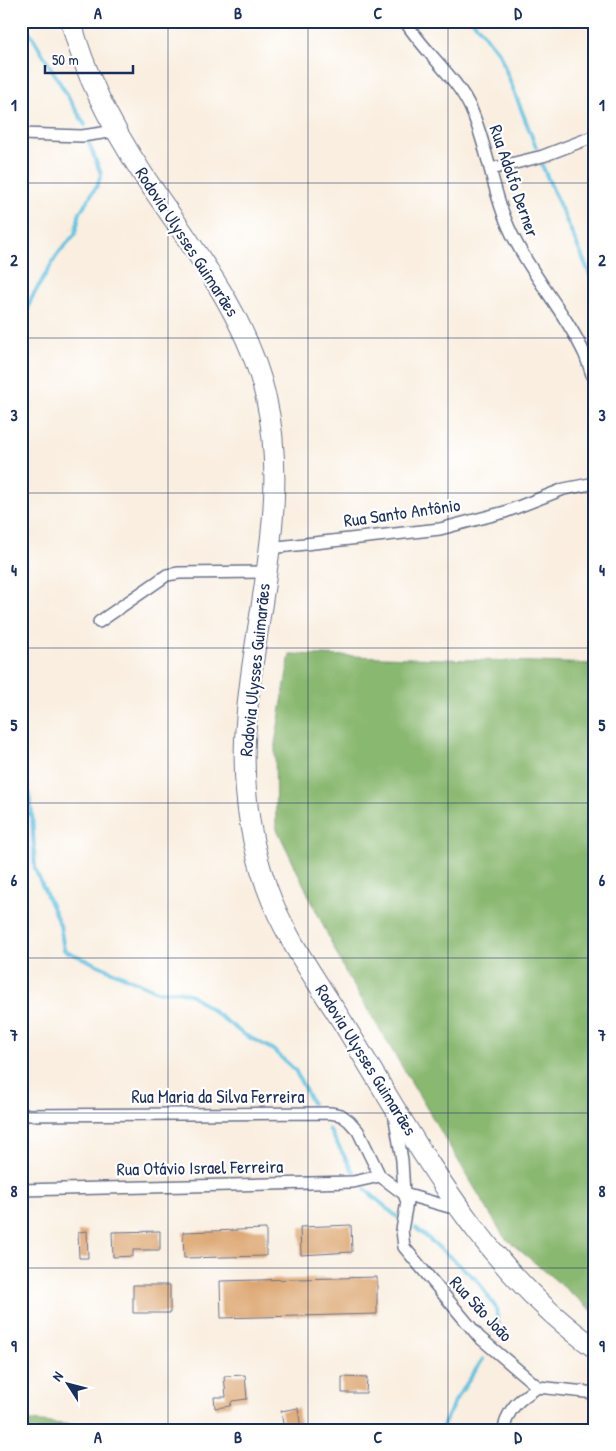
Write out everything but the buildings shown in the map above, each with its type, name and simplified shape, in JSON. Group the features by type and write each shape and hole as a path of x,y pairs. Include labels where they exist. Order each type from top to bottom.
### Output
{"highway":[{"name":"Rodovia Ulysses Guimarães","path":"71,21 76,42 116,130 197,252 241,326 266,396 272,430 275,478 274,509 245,740 246,783 256,853 267,889 282,921 391,1101 460,1210 494,1255 533,1296 595,1348"}],"street":[{"name":"Rua Adolfo Derner","path":"405,21 452,80 470,108 491,169 497,196 513,237 586,356 595,384"},
{"path":"21,134 82,136 116,130"},
{"path":"491,169 542,156 595,136"},
{"name":"Rua Santo Antônio","path":"269,548 440,529 506,512 564,489 595,483"},
{"path":"98,622 167,575 179,573 266,572"},
{"name":"Rua São João","path":"391,1101 399,1137 404,1194 407,1202 402,1240 409,1255 479,1337 538,1387"},
{"name":"Rua Maria da Silva Ferreira","path":"21,1115 330,1113 341,1115 358,1131 380,1176"},
{"path":"380,1176 404,1194 460,1210"},
{"name":"Rua Otávio Israel Ferreira","path":"21,1190 353,1182 380,1176"},
{"path":"504,1430 508,1413 512,1406 538,1387 595,1393"}],"green space":[{"path":"290,654 595,664 595,1246 587,1246 595,1299 595,1313 504,1237 346,973 276,827 275,744"},
{"path":"21,1420 123,1430 21,1430"}],"waterway":[{"path":"23,21 85,125"},
{"path":"473,21 499,53 536,147"},
{"path":"21,331 31,299 57,255 75,234 80,212 98,184 101,174 89,143"},
{"path":"542,165 595,286"},
{"path":"21,750 32,812 35,869 60,925 64,950 159,992 179,991 192,995 243,1034 272,1049 295,1070 312,1103"},
{"path":"21,819 32,812"},
{"path":"329,1129 355,1175"},
{"path":"365,1189 397,1217"},
{"path":"416,1228 477,1280 496,1308 500,1334"},
{"path":"441,1430 455,1401 483,1359"}]}
